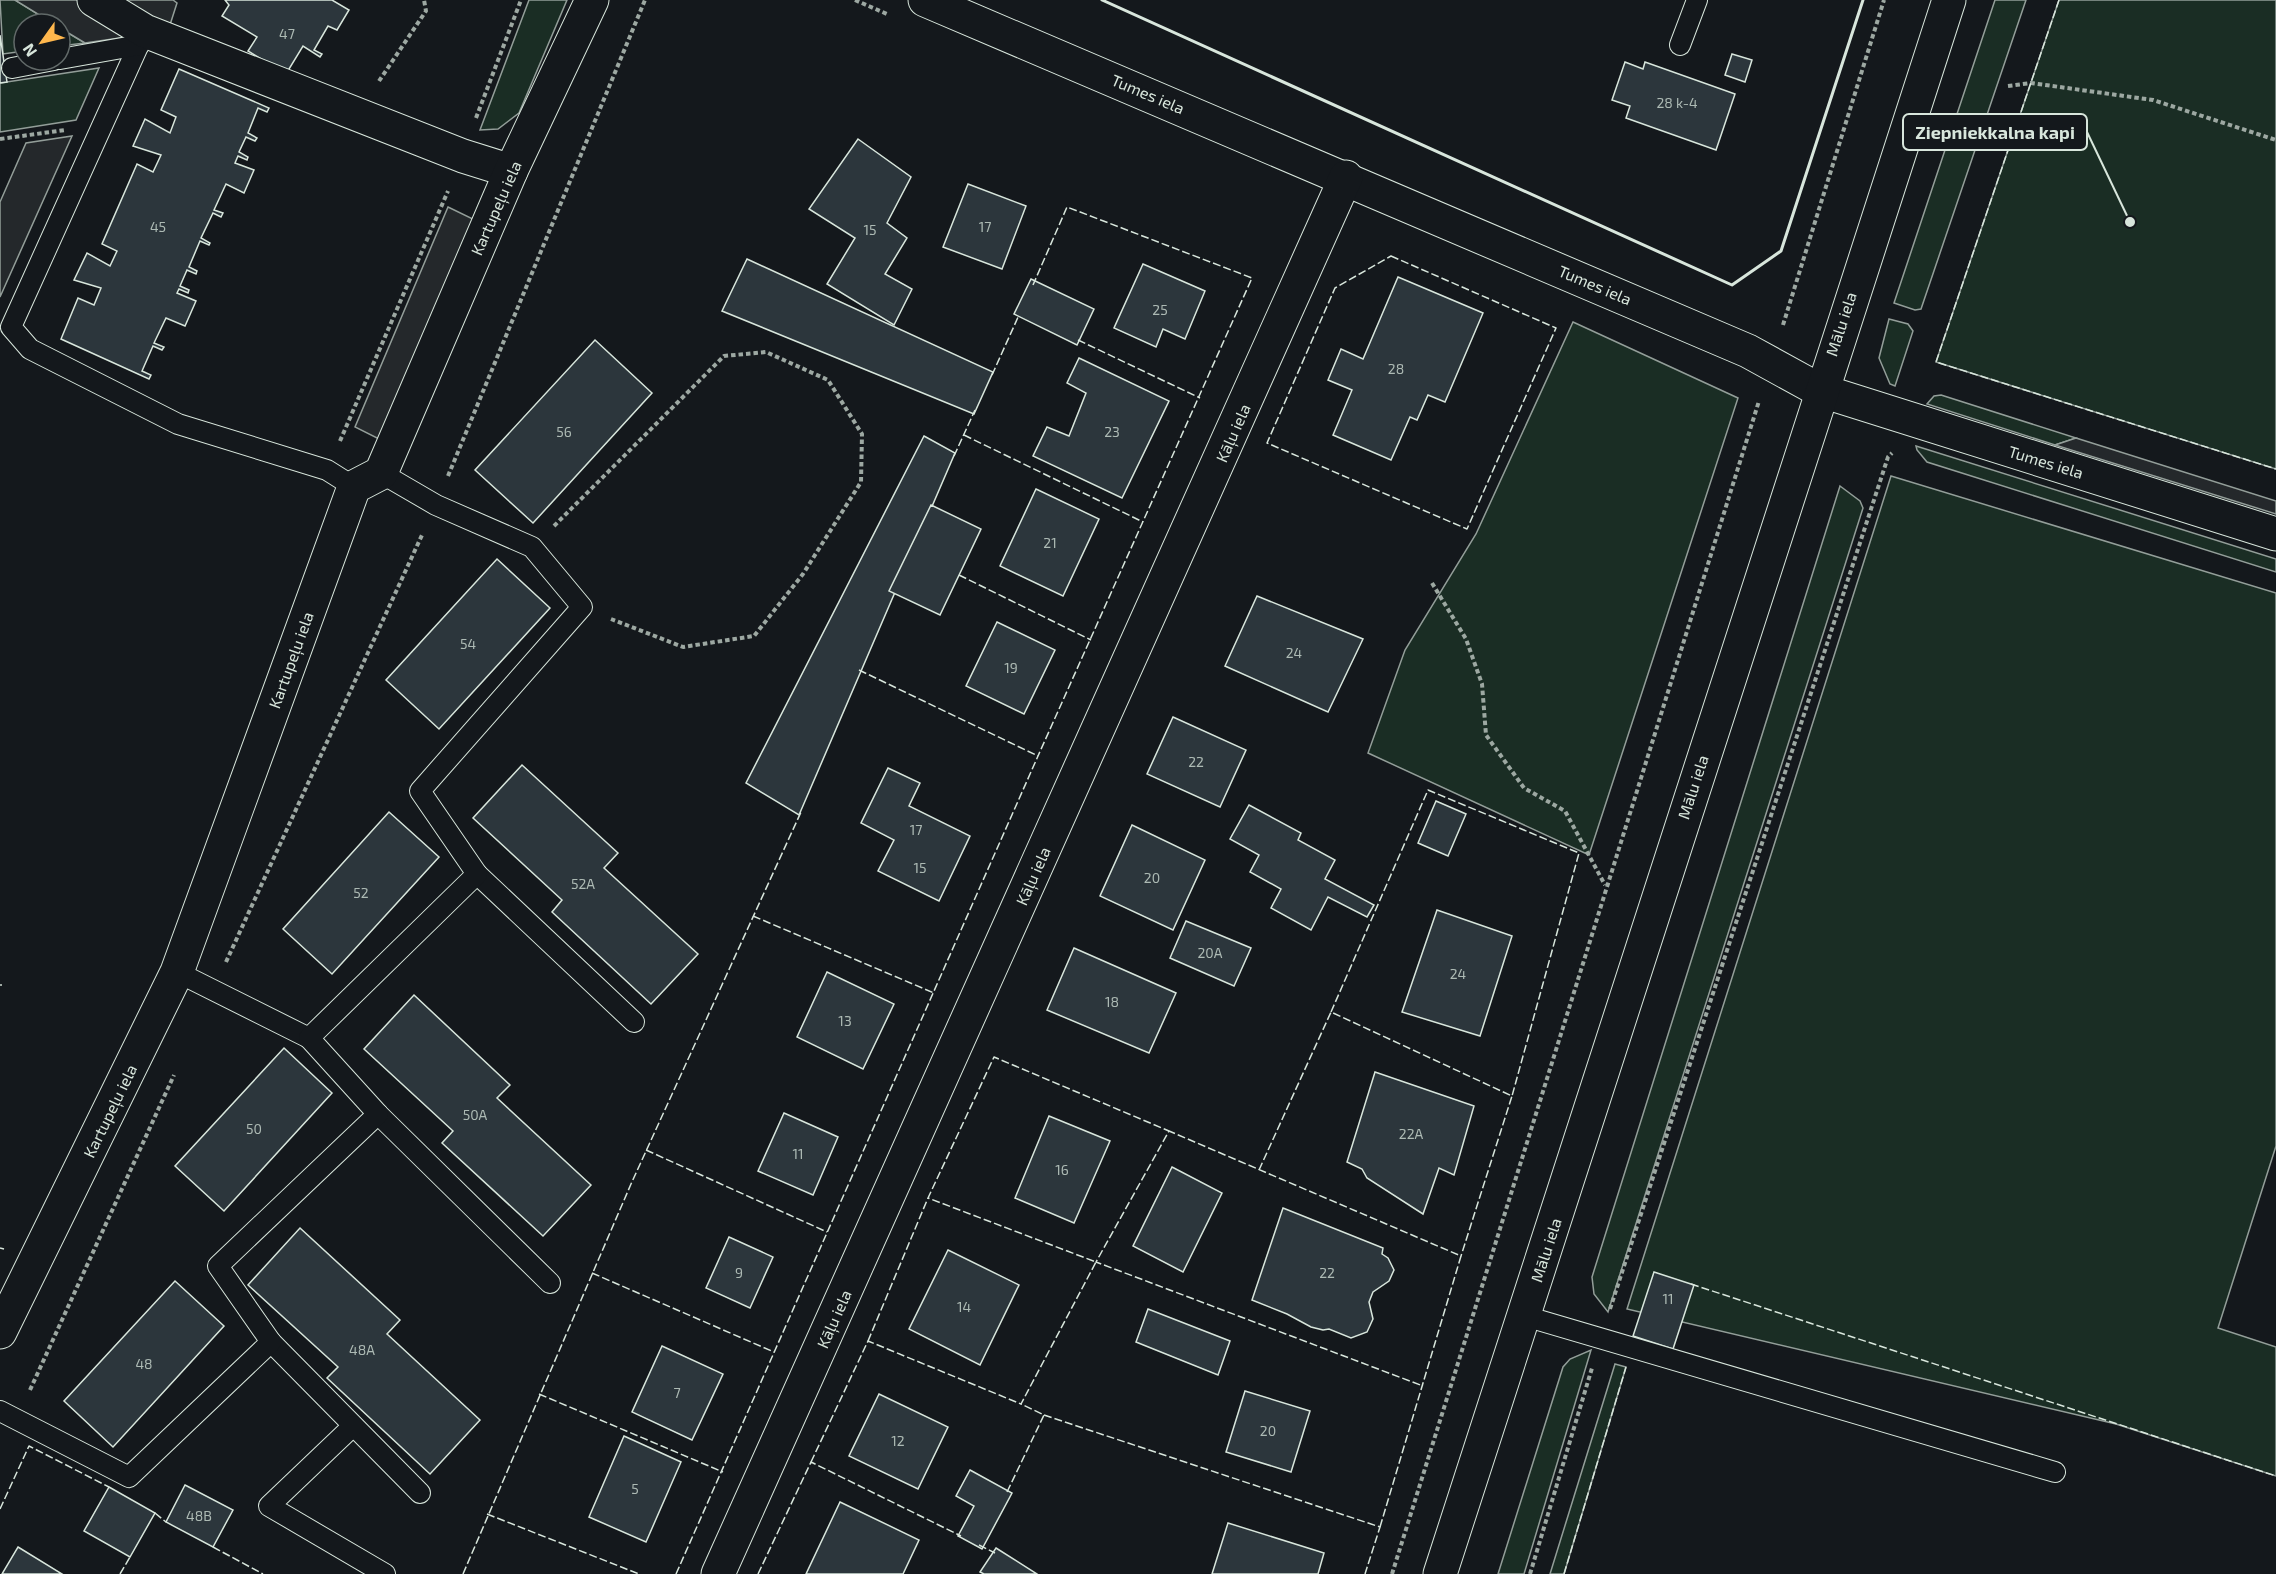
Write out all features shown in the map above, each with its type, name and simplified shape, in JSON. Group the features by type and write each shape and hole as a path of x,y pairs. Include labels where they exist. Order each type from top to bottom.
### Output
{"street":[{"path":"94,0 142,38 462,156 511,171"},
{"name":"Kartupeļu iela","path":"0,1332 177,972 367,480 592,0"},
{"name":"Tumes iela","path":"926,0 1346,177 1771,362 1819,390 2276,534"},
{"name":"Mālu iela","path":"1440,1574 1525,1316 1819,390 1949,0"},
{"name":"Kāļu iela","path":"718,1574 1346,177"}],"lane":[{"path":"1680,45 1697,0"},
{"path":"72,56 142,38"},
{"path":"142,38 11,327 30,349 178,424 367,480 436,505 532,548 582,607 420,791 477,874 634,1022"},
{"path":"309,1038 477,874"},
{"path":"177,972 309,1038 378,1114 550,1283"},
{"path":"378,1114 218,1266 270,1342 420,1493"},
{"path":"1525,1316 2055,1472"},
{"path":"8,1415 129,1477 270,1342"},
{"path":"353,1426 269,1506 385,1574"}],"path":[{"path":"378,82 426,11 424,0"},
{"path":"476,119 521,0"},
{"path":"213,990 436,505 645,0"},
{"path":"1392,1574 1605,886 1884,0"},
{"path":"2008,86 2031,83 2153,100 2276,140"},
{"path":"0,139 66,129"},
{"path":"532,548 724,356 766,352 828,380 862,434 861,482 803,574 754,636 683,647 582,607"},
{"path":"1530,1574 1600,1338 1888,457 1896,450"},
{"path":"1432,583 1466,639 1482,684 1486,735 1524,788 1565,811 1605,886"},
{"path":"8,1415 175,1073"}],"green space":[{"path":"0,0 15,0 34,12 12,12 12,53 3,54"},
{"path":"529,0 567,0 519,113 498,129 480,130"},
{"path":"1995,0 2026,0 1921,309 1915,310 1894,303"},
{"path":"2059,0 2276,0 2276,469 1936,362"},
{"path":"72,35 85,43 72,45"},
{"path":"99,68 76,120 0,132 0,83"},
{"path":"1889,319 1908,324 1913,331 1895,386 1890,384 1879,358"},
{"path":"1573,322 1738,398 1589,855 1368,753 1405,650 1476,534"},
{"path":"1941,395 2076,438 2055,445 1927,404 1934,396"},
{"path":"1916,446 2276,559 2276,572 1927,462"},
{"path":"1891,476 2276,593 2276,1146 2218,1328 2276,1347 2276,1476 2116,1424 1627,1309"},
{"path":"1840,486 1860,501 1863,508 1608,1312 1594,1294 1592,1277"},
{"path":"1591,1350 1524,1574 1498,1574 1563,1367 1570,1359"},
{"path":"1615,1364 1626,1367 1564,1574 1550,1574"}],"shaded area":[{"path":"15,0 173,0 177,3 168,31 85,43 72,35 72,12 34,12"},
{"path":"72,136 0,297 0,202 26,143"},
{"path":"448,207 475,220 381,440 355,427"},
{"path":"2076,438 2276,501 2276,514 2055,445"}],"building":[{"path":"225,0 332,0 349,10 337,30 328,26 314,50 322,54 320,57 303,46 286,74 248,51 257,37 222,16 229,5"},
{"path":"0,35 7,82 0,83"},
{"path":"1732,54 1752,60 1745,82 1725,75"},
{"path":"1625,62 1643,69 1645,62 1735,94 1716,150 1626,118 1630,106 1612,100"},
{"path":"179,69 269,108 267,112 258,108 248,133 257,138 255,141 246,137 239,152 248,157 247,160 238,156 235,163 254,170 244,193 226,184 214,210 223,213 221,217 213,213 201,238 210,243 209,245 200,241 189,267 197,271 196,274 187,270 180,286 189,290 188,293 179,289 177,293 196,301 185,326 166,318 154,343 164,347 162,350 153,346 142,371 151,375 149,379 61,339 78,298 94,305 101,288 74,280 87,253 110,266 117,251 102,244 137,164 153,172 161,155 133,146 145,119 170,133 176,117 161,110"},
{"path":"858,139 911,177 887,223 907,238 885,274 912,289 894,325 827,284 855,238 809,209"},
{"path":"968,184 1026,206 1002,269 943,247"},
{"path":"747,259 993,372 974,414 722,311"},
{"path":"1143,264 1205,291 1185,339 1163,329 1156,347 1114,328"},
{"path":"1398,277 1483,313 1445,402 1428,395 1417,420 1410,417 1391,460 1333,435 1352,390 1328,380 1341,349 1363,359"},
{"path":"1031,279 1094,309 1077,345 1014,314"},
{"path":"595,340 652,393 533,523 475,470"},
{"path":"1079,358 1169,401 1122,498 1033,456 1047,427 1069,436 1086,393 1067,383"},
{"path":"924,436 955,453 799,815 746,783"},
{"path":"1036,489 1099,519 1063,596 1000,566"},
{"path":"931,505 981,529 940,615 889,591"},
{"path":"497,559 550,608 439,729 386,680"},
{"path":"1257,596 1363,639 1328,712 1225,666"},
{"path":"997,622 1055,650 1024,714 966,686"},
{"path":"1173,717 1246,750 1220,807 1147,774"},
{"path":"522,765 618,853 604,868 698,954 651,1004 552,912 562,900 473,818"},
{"path":"888,768 920,783 909,806 970,836 939,901 878,871 894,840 861,823"},
{"path":"1436,801 1466,814 1448,856 1418,843"},
{"path":"1249,805 1301,833 1298,840 1335,860 1325,879 1374,905 1367,917 1328,897 1311,930 1271,908 1281,889 1250,872 1259,855 1230,839"},
{"path":"389,812 439,857 332,974 283,929"},
{"path":"1132,825 1205,860 1173,930 1100,896"},
{"path":"1437,910 1512,936 1480,1036 1402,1012"},
{"path":"1186,921 1251,948 1234,986 1170,958"},
{"path":"1074,948 1176,993 1149,1053 1047,1010"},
{"path":"827,972 894,1004 863,1069 797,1037"},
{"path":"414,995 510,1085 497,1098 591,1185 543,1236 442,1143 453,1131 364,1049"},
{"path":"284,1048 332,1093 224,1211 175,1166"},
{"path":"1375,1072 1474,1106 1454,1175 1439,1168 1423,1214 1367,1178 1362,1169 1347,1162"},
{"path":"784,1113 838,1137 813,1195 758,1171"},
{"path":"1049,1116 1110,1141 1074,1223 1015,1198"},
{"path":"1172,1167 1222,1193 1183,1272 1133,1246"},
{"path":"1283,1208 1383,1248 1382,1254 1388,1258 1394,1270 1389,1281 1373,1292 1369,1302 1373,1319 1367,1332 1351,1338 1329,1329 1311,1327 1287,1314 1252,1300"},
{"path":"300,1228 400,1320 387,1334 480,1420 430,1474 327,1378 338,1367 248,1285"},
{"path":"729,1237 773,1257 750,1308 706,1288"},
{"path":"948,1250 1019,1285 980,1365 909,1329"},
{"path":"1654,1272 1694,1285 1673,1349 1633,1336"},
{"path":"175,1281 224,1326 113,1447 64,1401"},
{"path":"1148,1309 1230,1341 1218,1375 1136,1342"},
{"path":"662,1346 723,1374 692,1440 632,1412"},
{"path":"1245,1391 1310,1411 1291,1472 1226,1452"},
{"path":"879,1394 948,1427 918,1489 849,1456"},
{"path":"624,1436 681,1462 646,1542 589,1517"},
{"path":"970,1470 1012,1493 982,1549 958,1536 974,1506 956,1496"},
{"path":"185,1485 233,1510 213,1547 166,1522"},
{"path":"109,1487 155,1513 130,1557 84,1531"},
{"path":"840,1502 919,1540 903,1574 806,1574"},
{"path":"1228,1523 1324,1553 1318,1574 1212,1574"},
{"path":"18,1547 62,1574 2,1574"},
{"path":"996,1548 1037,1574 984,1574 980,1572"}],"fence":[{"path":"2059,0 1936,362 2276,469"},
{"path":"676,1574 1252,278 1067,207 1033,285"},
{"path":"1391,256 1556,328 1467,529 1267,443 1335,288 1391,256"},
{"path":"992,375 1019,315"},
{"path":"1078,340 1200,398"},
{"path":"954,456 975,410"},
{"path":"964,435 1143,522"},
{"path":"959,575 1091,640"},
{"path":"859,670 1038,756"},
{"path":"1331,1012 1428,790 1579,853 1512,1096"},
{"path":"463,1574 631,1184 801,812"},
{"path":"753,916 934,993"},
{"path":"1259,1170 1331,1012 1512,1096 1461,1256"},
{"path":"868,1341 928,1198 994,1057 1169,1131"},
{"path":"1380,1527 1461,1256 1169,1131 1096,1262 1423,1386"},
{"path":"646,1150 827,1232"},
{"path":"811,1462 868,1341 1021,1404 1096,1262 928,1198"},
{"path":"0,1248 4,1249"},
{"path":"592,1273 774,1352"},
{"path":"1691,1284 2276,1476"},
{"path":"1564,1574 1626,1367"},
{"path":"539,1394 723,1472"},
{"path":"1007,1492 1044,1415 1021,1404"},
{"path":"1044,1415 1380,1527 1365,1574"},
{"path":"0,1509 29,1446 109,1487"},
{"path":"758,1574 811,1462 961,1536"},
{"path":"155,1513 166,1522"},
{"path":"487,1514 639,1574"},
{"path":"979,1545 995,1553"},
{"path":"213,1547 263,1574"},
{"path":"120,1574 130,1557"}],"wall":[{"path":"1102,0 1732,285 1781,251 1863,0"}],"place":[{"name":"Ziepniekkalna kapi","path":"2130,222"}]}
